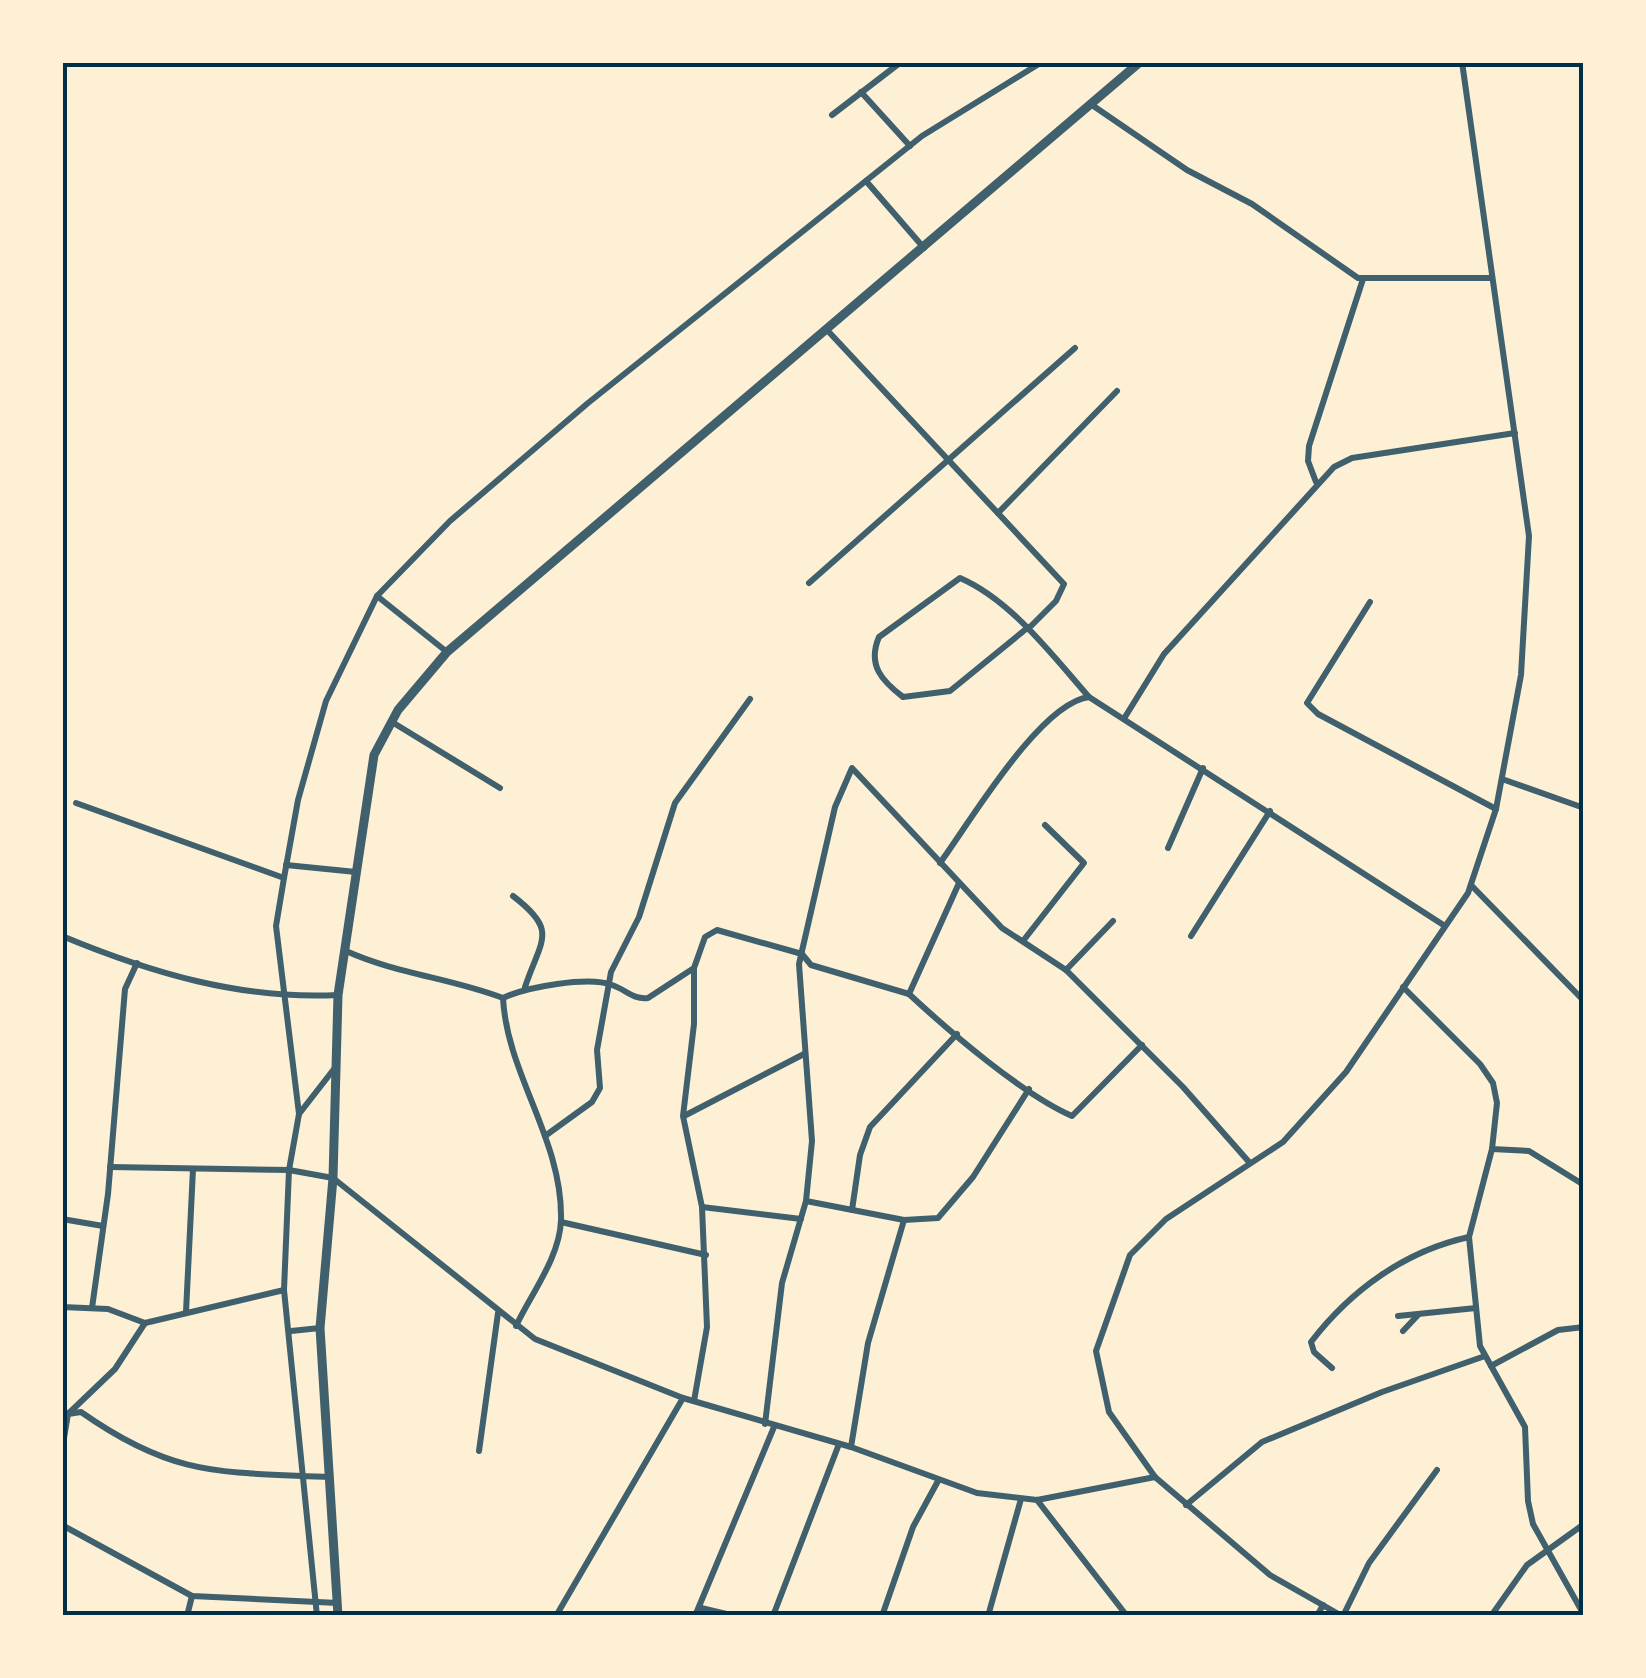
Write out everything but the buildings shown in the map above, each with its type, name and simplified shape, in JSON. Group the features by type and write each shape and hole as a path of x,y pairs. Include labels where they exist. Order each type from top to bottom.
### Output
{"street":[{"path":"316,1616 284,1290 288,1170 299,1114 276,926 298,800 326,701 377,596 450,521 574,415 866,180 1026,66 1042,62"},
{"path":"338,1616 320,1328 333,1178 338,994 374,755 392,722 446,652 1140,62"},
{"path":"1437,1470 1369,1563 1342,1616 1270,1575 1154,1477 1110,1412 1096,1351 1130,1255 1166,1219 1283,1142 1346,1072 1472,885 1496,808 1520,675 1530,536 1462,62"},
{"path":"832,114 895,64"},
{"path":"860,92 910,146"},
{"path":"1092,105 1363,279 1491,278"},
{"path":"866,180 924,249"},
{"path":"1316,483 1308,461 1309,446 1363,279"},
{"path":"828,331 1064,584 1056,602 1026,630 950,690 903,697 880,679 873,652 878,638 960,578 974,584 1026,630 1089,697 1446,926"},
{"path":"809,583 1075,348"},
{"path":"998,513 1117,392"},
{"path":"1125,717 1164,654 1316,483 1352,458 1515,433"},
{"path":"377,596 446,652"},
{"path":"1370,602 1307,703 1318,714 1496,808"},
{"path":"940,863 1038,731 1072,699 1089,697"},
{"path":"545,1136 592,1102 600,1088 596,1050 609,983 639,917 675,803 750,700"},
{"path":"392,722 500,788"},
{"path":"695,1616 770,1426 782,1284 806,1201 812,1141 804,1054 802,954 836,807 852,768 1002,928 1066,970 1142,1045 1249,1162"},
{"path":"1168,848 1203,768"},
{"path":"1502,780 1584,808"},
{"path":"76,803 284,878"},
{"path":"1191,936 1270,811"},
{"path":"1022,941 1084,863 1045,825"},
{"path":"286,865 356,872"},
{"path":"909,994 958,883"},
{"path":"1472,885 1584,1002"},
{"path":"513,896 541,918 544,931 525,987"},
{"path":"1066,970 1112,922"},
{"path":"694,1401 707,1327 706,1255 702,1207 683,1116 694,1024 694,968 705,937 717,930 802,954 811,965 909,994 1048,1106 1072,1116 1142,1045"},
{"path":"62,936 137,964 235,991 286,998 338,994"},
{"path":"346,951 381,967 455,980 504,998 525,987 609,983 639,999 648,998 694,968"},
{"path":"92,1308 110,1167 125,989 137,964"},
{"path":"1403,987 1480,1064 1493,1083 1498,1103 1492,1149 1469,1237 1476,1308 1485,1356 1525,1428 1528,1502 1546,1550 1584,1615"},
{"path":"504,998 513,1056 545,1136 561,1222 552,1256 516,1326"},
{"path":"852,1210 860,1155 870,1127 957,1034"},
{"path":"683,1116 804,1054"},
{"path":"299,1114 334,1069"},
{"path":"806,1201 904,1220 938,1218 950,1209 1029,1089"},
{"path":"1492,1149 1529,1152 1584,1185"},
{"path":"110,1167 288,1170 333,1178 535,1339 683,1398 850,1447 977,1493 1037,1500 1154,1477"},
{"path":"186,1312 193,1168"},
{"path":"702,1207 801,1219"},
{"path":"62,1219 103,1226"},
{"path":"850,1447 868,1343 904,1220"},
{"path":"561,1222 706,1255"},
{"path":"1332,1368 1314,1352 1311,1342 1366,1286 1417,1254 1469,1237"},
{"path":"62,1307 92,1308 146,1323 284,1290"},
{"path":"1398,1316 1476,1308"},
{"path":"479,1451 498,1311"},
{"path":"1403,1331 1418,1314"},
{"path":"62,1450 65,1412 114,1369 146,1323"},
{"path":"1491,1366 1558,1330 1584,1326"},
{"path":"291,1332 320,1328"},
{"path":"1186,1505 1262,1442 1485,1356"},
{"path":"556,1616 683,1398"},
{"path":"65,1412 81,1412 161,1460 207,1472 330,1476"},
{"path":"773,1616 839,1444"},
{"path":"882,1616 913,1527 938,1481"},
{"path":"988,1616 1021,1499"},
{"path":"1037,1500 1126,1616"},
{"path":"1491,1616 1528,1565 1584,1524"},
{"path":"62,1525 192,1596 338,1603"},
{"path":"187,1616 192,1596"},
{"path":"1317,1616 1322,1605"},
{"path":"701,1608 735,1616"}]}
